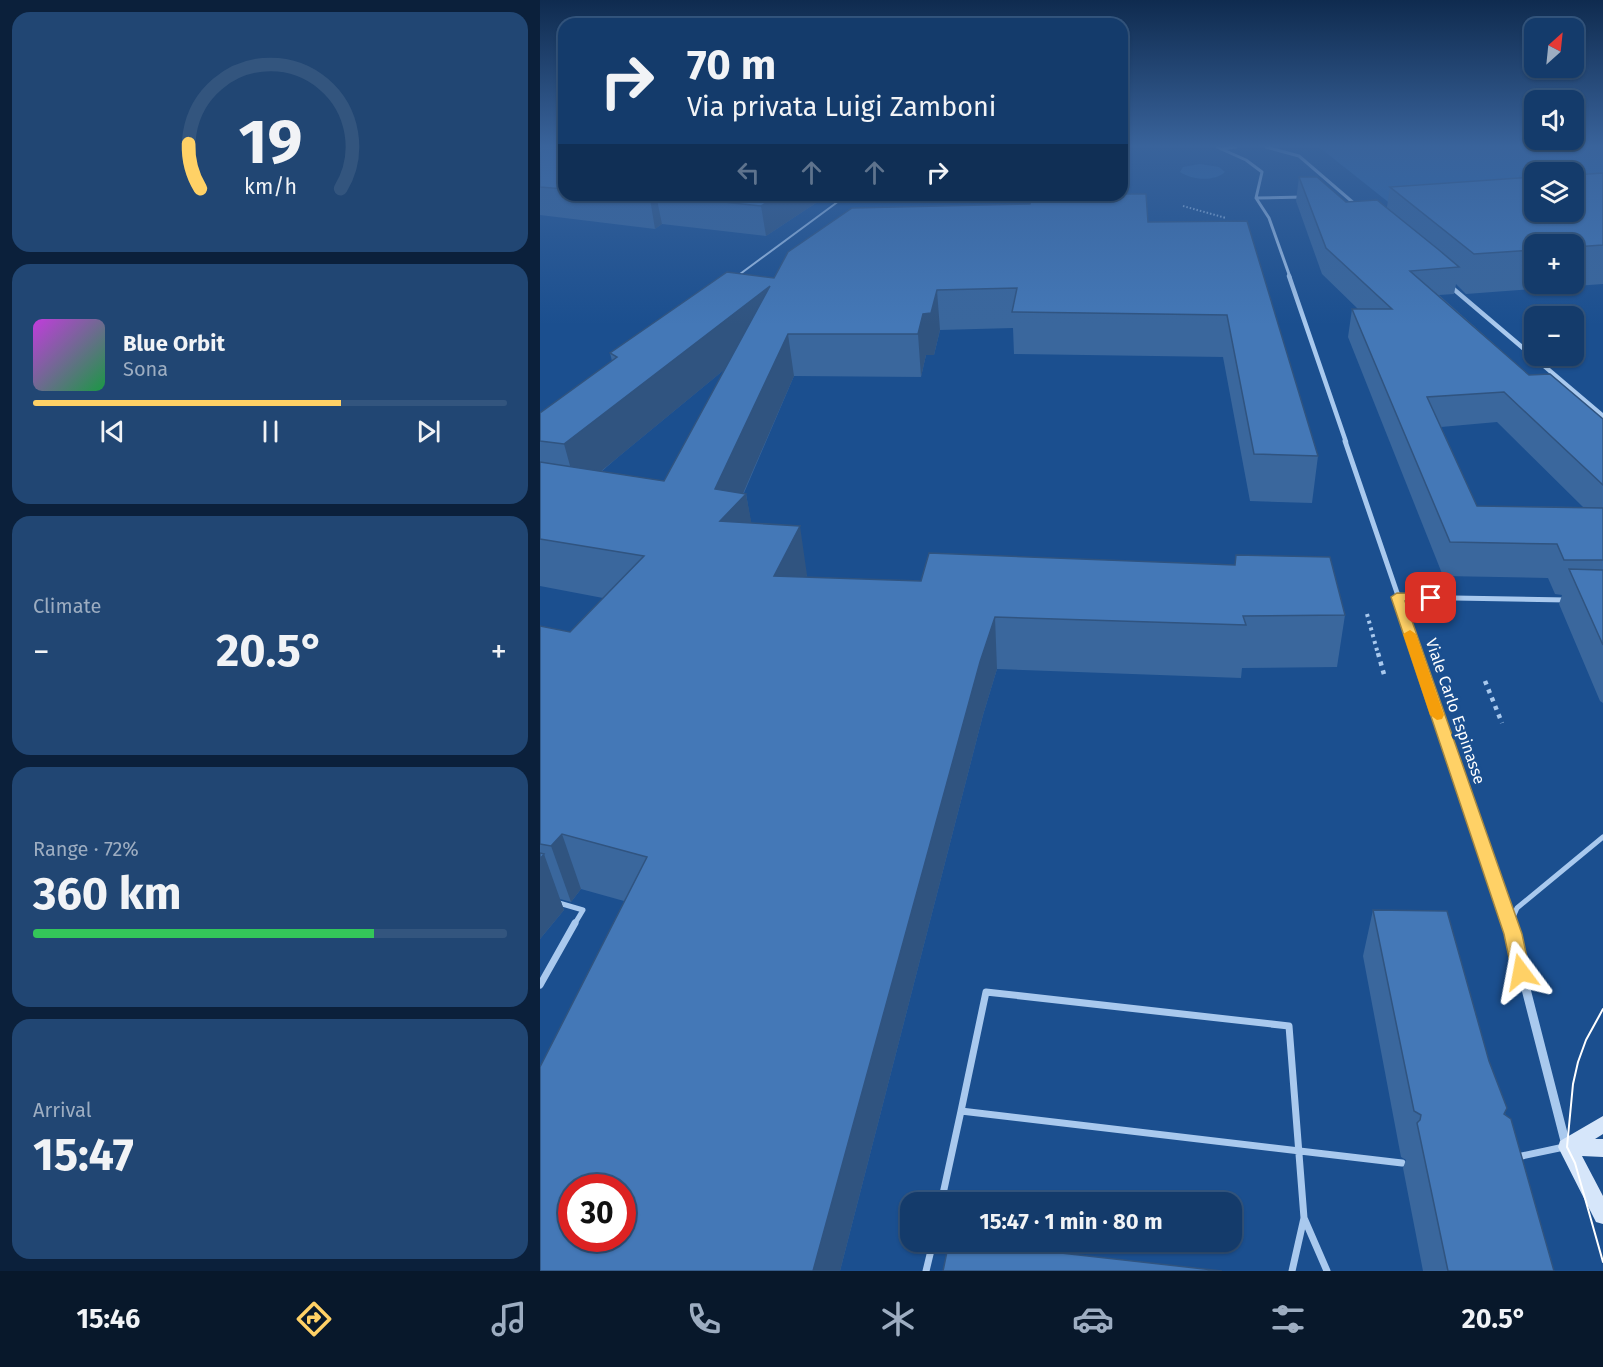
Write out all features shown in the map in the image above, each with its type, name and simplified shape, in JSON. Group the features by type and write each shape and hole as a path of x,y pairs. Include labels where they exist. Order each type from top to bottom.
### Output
{"street":[{"name":"Viale Carlo Espinasse","path":"1261,206 1269,218 1509,925 1567,1147 1603,1215"},
{"path":"1444,281 1603,416"},
{"path":"1397,597 1580,600"},
{"path":"1567,1147 1603,1124"},
{"path":"1567,1147 1603,1148"}],"lane":[{"path":"730,284 740,272 831,206"},
{"path":"1509,925 1517,908 1603,837"},
{"path":"540,985 583,910 551,901"},
{"path":"944,1192 986,992 1289,1026 1304,1218 1292,1271"},
{"path":"962,1111 1402,1163"},
{"path":"1511,1158 1567,1147"},
{"path":"1304,1218 1327,1271"},
{"path":"926,1271 931,1252"}],"path":[{"path":"1184,206 1226,218"},
{"path":"1367,614 1385,678"},
{"path":"1485,681 1502,723"}],"shaded area":[{"path":"1394,206 1434,206 1397,209"}],"building":[{"path":"1147,206 1148,222 1247,221 1318,456 1254,454 1227,315 1012,312 1017,288 937,290 931,313 923,314 918,334 788,334 715,489 746,494 720,521 800,526 774,576 921,581 929,553 1235,565 1236,555 1330,557 1345,615 1243,616 1246,625 995,617 980,662 813,1271 540,1271 540,1067 647,857 562,834 551,846 540,844 540,626 570,632 644,556 540,539 540,462 664,481 770,286 564,444 540,441 540,413 617,357 610,353 727,272 774,278 788,252 852,208"},
{"path":"1310,206 1385,206 1459,267 1410,271 1529,375 1550,374 1603,419 1603,485 1504,392 1427,397 1477,506 1603,508 1603,560 1564,560 1557,544 1450,542 1352,309 1392,309 1326,248"},
{"path":"1414,206 1524,206 1524,222 1584,222 1584,206 1603,206 1603,245 1584,246 1584,234 1524,234 1524,251 1474,254"},
{"path":"1569,569 1603,570 1603,645"},
{"path":"1373,910 1447,911 1489,1061 1507,1108 1504,1114 1511,1119 1554,1271 1448,1271 1417,1123 1421,1115 1414,1111"},
{"path":"947,1252 1052,1252 1222,1271 943,1271"}],"tram line":[{"path":"1603,1009 1586,1040 1578,1062 1573,1084 1567,1147 1575,1163 1603,1262"}],"slow traffic":[{"path":"1410,634 1437,715"}],"route":[{"path":"1431,598 1397,597 1513,934 1521,972"}]}
